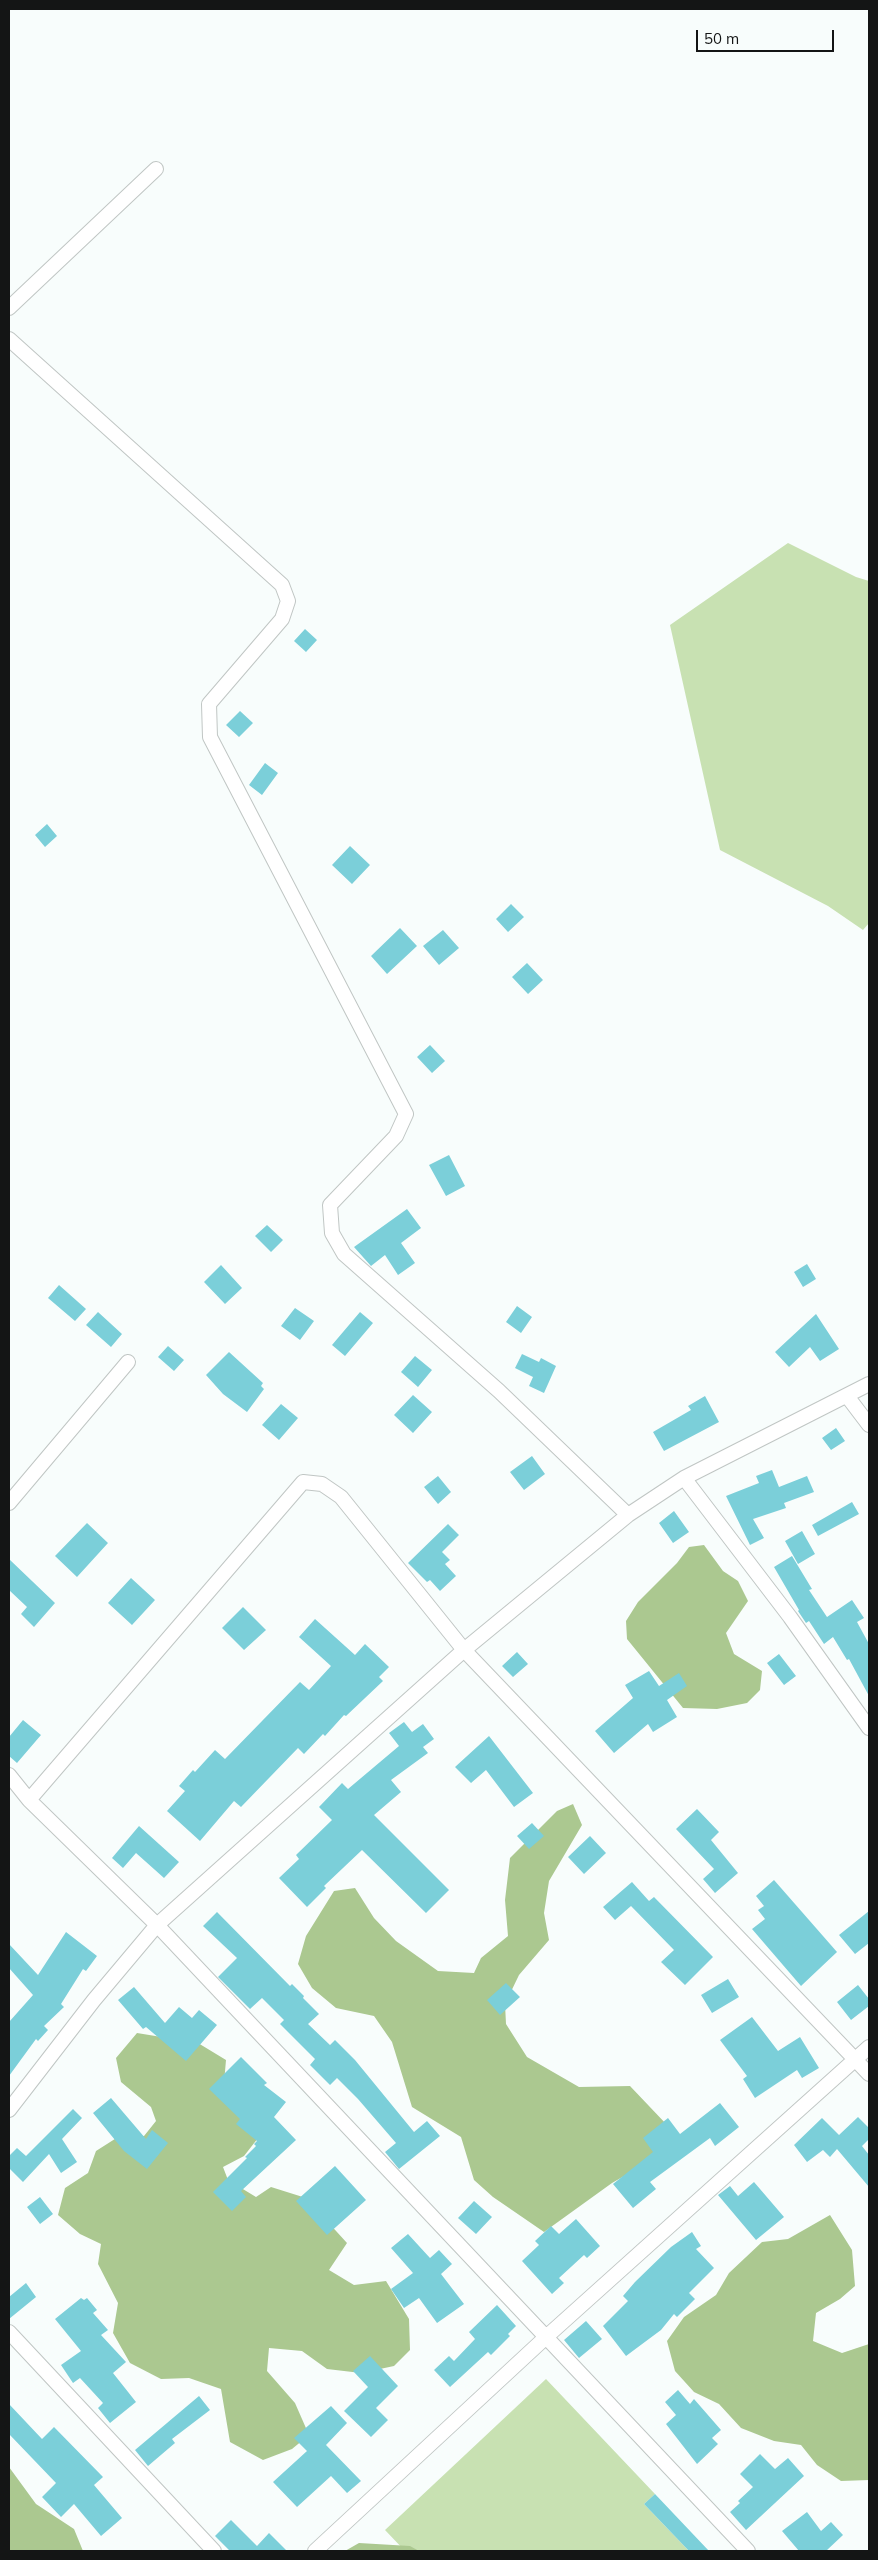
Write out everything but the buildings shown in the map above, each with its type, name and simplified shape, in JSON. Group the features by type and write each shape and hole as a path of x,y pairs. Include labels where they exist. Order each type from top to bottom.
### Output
{"street":[{"path":"9,308 156,169"},
{"path":"9,339 282,585 288,601 282,619 209,704 210,737 406,1114 396,1136 330,1205 332,1233 344,1254 499,1391 628,1515"},
{"path":"9,1503 128,1362"},
{"path":"9,2110 94,2000 156,1925 464,1650 628,1515 684,1478 869,1384"},
{"path":"847,1396 869,1424"},
{"path":"684,1478 790,1618 869,1728"},
{"path":"29,1800 303,1482 322,1484 341,1497 464,1650 869,2074"},
{"path":"9,1775 29,1800 156,1925 544,2338 748,2551"},
{"path":"316,2551 544,2338 869,2047"},
{"path":"9,2332 214,2551"}],"green space":[{"path":"788,543 856,577 869,581 869,923 863,930 828,906 720,850 670,625"},
{"path":"704,1545 723,1571 738,1581 748,1601 726,1633 734,1654 762,1671 760,1690 747,1703 717,1709 683,1708 627,1639 626,1621 638,1602 677,1563 689,1547"},
{"path":"573,1804 582,1825 549,1881 544,1913 549,1940 519,1975 505,2004 506,2024 527,2057 579,2087 630,2086 668,2126 659,2156 612,2183 544,2232 493,2197 474,2180 461,2137 412,2107 392,2042 374,2016 336,2008 312,1988 298,1964 306,1936 334,1891 355,1888 374,1918 396,1941 438,1971 474,1973 481,1958 508,1936 505,1900 510,1858 557,1811"},
{"path":"137,2033 198,2043 226,2060 224,2083 269,2124 244,2156 223,2167 228,2180 256,2197 271,2187 306,2198 347,2243 329,2270 354,2285 386,2281 409,2319 410,2350 394,2366 361,2373 327,2369 302,2351 269,2348 267,2371 295,2403 309,2435 292,2449 263,2460 230,2442 221,2389 189,2378 161,2379 130,2363 113,2333 118,2303 98,2264 101,2244 80,2234 58,2215 65,2188 88,2173 96,2151 118,2137 144,2136 156,2121 151,2107 121,2082 116,2058"},
{"path":"830,2215 852,2250 855,2286 840,2299 816,2313 813,2341 842,2353 869,2344 869,2480 841,2481 817,2465 801,2445 774,2441 741,2428 719,2404 694,2392 675,2371 667,2341 684,2317 716,2295 729,2273 762,2242 788,2239"},
{"path":"546,2379 655,2494 644,2504 689,2551 405,2551 385,2530"},
{"path":"9,2467 36,2504 74,2529 83,2551 9,2551"},
{"path":"359,2543 410,2546 419,2551 345,2551"}]}
